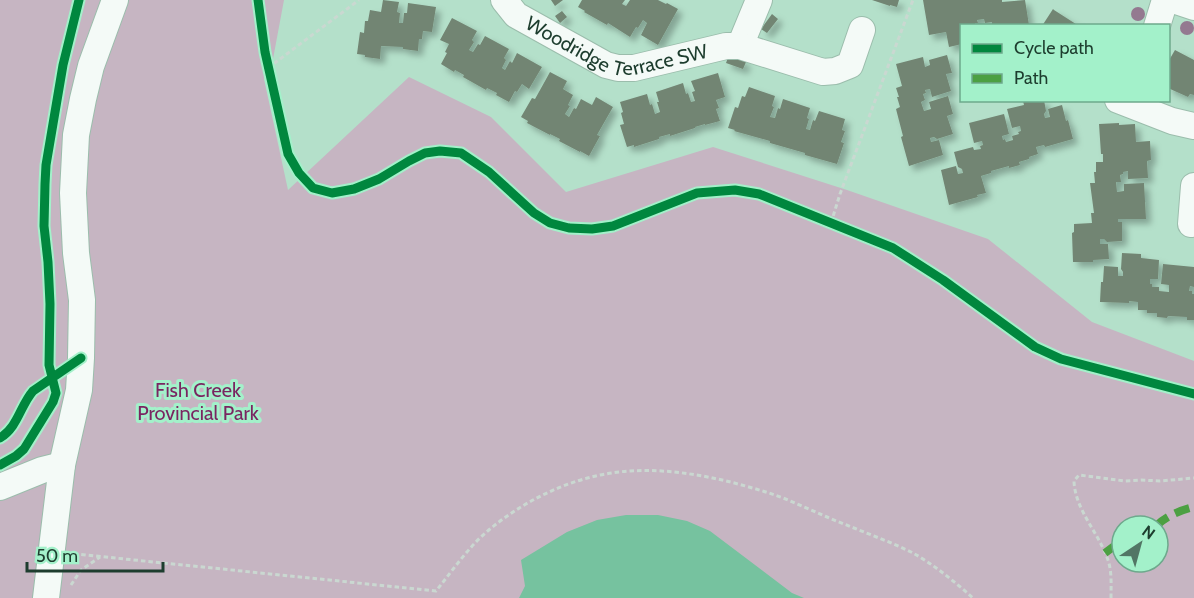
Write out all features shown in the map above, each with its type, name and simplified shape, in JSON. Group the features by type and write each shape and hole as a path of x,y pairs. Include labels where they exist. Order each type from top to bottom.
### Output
{"street":[{"path":"58,595 62,465 79,390 81,358 82,300 76,253 73,193 76,135 91,66 115,0"},
{"name":"Woodridge Terrace SW","path":"504,0 516,15 606,65 618,68 634,68 726,46 740,46 823,72 835,71 850,65 862,30"},
{"path":"1158,24 1165,0"},
{"path":"1173,0 1194,7"},
{"name":"Woodridge Terrace SW","path":"740,46 749,4"},
{"path":"1128,102 1183,123 1183,129 1194,147"},
{"path":"1191,224 1194,186"},
{"path":"0,487 62,465"}],"path":[{"path":"271,79 267,64 359,0"},
{"path":"831,224 840,194 913,0"},
{"path":"821,219 841,228"},
{"path":"76,554 436,591 465,554 489,530 519,508 549,491 590,477 630,471 670,471 715,478 770,493 912,553 956,582 973,598"},
{"path":"1111,598 1111,572 1108,560 1077,498 1074,481 1079,475 1125,481 1194,478"},
{"path":"58,595 71,584 81,570 102,556"}],"green space":[{"name":"Fish Creek Provincial Park","path":"0,0 284,0 273,59 264,79 288,190 409,77 491,117 566,192 713,147 988,239 1092,322 1194,361 1194,598 0,598"}],"shaded area":[{"path":"626,515 658,515 687,521 710,531 792,593 804,598 519,598 525,586 521,560 567,532 597,520"}],"building":[{"path":"383,0 399,2 397,12 400,13 399,23 403,23 408,3 436,7 432,32 423,31 422,39 419,39 418,51 403,49 403,47 381,46 380,59 357,54 360,32 364,33 365,21 368,21 370,10 381,12"},
{"path":"551,0 563,0 555,6"},
{"path":"582,0 625,0 622,4 626,6 630,0 658,0 678,9 658,45 641,35 647,23 643,20 630,37 584,12 578,7"},
{"path":"872,0 899,0 897,7"},
{"path":"923,0 1002,0 1002,2 1025,0 1029,24 992,24 992,22 985,23 984,19 977,20 978,23 975,24 960,24 960,44 949,47 946,32 929,35"},
{"path":"1053,9 1076,24 1043,24"},
{"path":"562,11 567,17 560,23 555,16"},
{"path":"772,14 778,19 767,33 761,29"},
{"path":"452,18 477,31 469,50 473,52 485,36 509,49 502,68 505,70 517,53 542,67 529,89 522,84 509,102 496,95 497,93 487,88 486,90 463,77 464,75 441,64 449,44 440,40"},
{"path":"1175,50 1194,60 1194,95 1190,94 1188,97 1170,89 1170,59"},
{"path":"729,55 746,62 743,69 726,63"},
{"path":"947,55 952,73 946,74 951,91 932,97 930,89 925,90 926,93 923,94 925,100 921,102 924,111 931,109 929,102 948,96 953,114 947,116 953,134 937,139 930,138 931,142 939,140 943,155 909,166 896,109 900,107 896,88 902,86 896,64 923,57 925,67 930,65 929,60"},
{"path":"550,72 567,81 563,89 573,95 565,114 569,117 581,99 592,105 596,97 613,107 597,135 600,136 589,156 527,123 528,121 521,117 532,98 535,99"},
{"path":"718,73 725,97 716,100 720,121 670,136 670,134 659,137 659,139 634,147 634,145 627,147 620,125 624,124 620,102 647,94 655,114 660,112 656,92 683,83 691,102 695,101 692,92 695,91 691,81"},
{"path":"749,87 775,96 770,117 775,118 783,99 810,108 806,129 810,130 819,111 845,119 842,130 845,131 841,142 844,143 837,164 728,128 735,107 738,108 742,96 745,97"},
{"path":"1023,102 1044,102 1045,118 1050,117 1048,109 1062,105 1073,139 1045,147 1044,145 1036,147 1038,154 1019,162 1020,165 991,171 981,176 986,193 949,205 941,170 956,166 958,174 963,173 958,167 954,152 973,147 974,150 981,149 980,146 983,145 982,141 974,143 969,123 1004,114 1009,134 1002,136 1003,140 1005,139 1006,142 1013,140 1012,136 1021,131 1020,126 1012,128 1007,109 1024,105"},
{"path":"1119,123 1119,125 1135,124 1136,142 1150,141 1151,160 1147,161 1148,178 1128,179 1128,171 1120,175 1121,182 1116,182 1117,192 1124,191 1124,184 1144,183 1146,219 1118,219 1118,222 1122,222 1122,241 1107,242 1100,239 1100,244 1108,244 1109,259 1073,262 1074,224 1092,223 1091,213 1094,213 1090,183 1095,183 1096,162 1103,162 1099,124"},
{"path":"1122,253 1141,254 1141,258 1159,260 1158,279 1150,279 1150,284 1152,287 1159,287 1159,291 1169,292 1169,285 1161,284 1163,264 1194,267 1194,287 1190,286 1189,291 1194,294 1194,320 1187,320 1187,317 1157,317 1157,313 1138,310 1138,302 1100,302 1104,266 1118,267 1118,276 1123,276"}],"marked path":[{"path":"1170,516 1194,507"},
{"path":"1105,553 1110,549"}],"cycle path":[{"path":"0,465 24,449 53,402 56,393 49,365 50,304 44,226 46,165 63,65 79,0"},
{"path":"258,0 265,52 288,154 299,173 313,188 332,193 354,189 379,179 425,153 440,151 461,153 489,172 534,213 550,223 569,228 592,229 613,226 697,193 735,190 759,194 893,248 943,280 1035,347 1061,359 1194,394"},
{"path":"0,438 11,428 33,391 81,358"}]}
